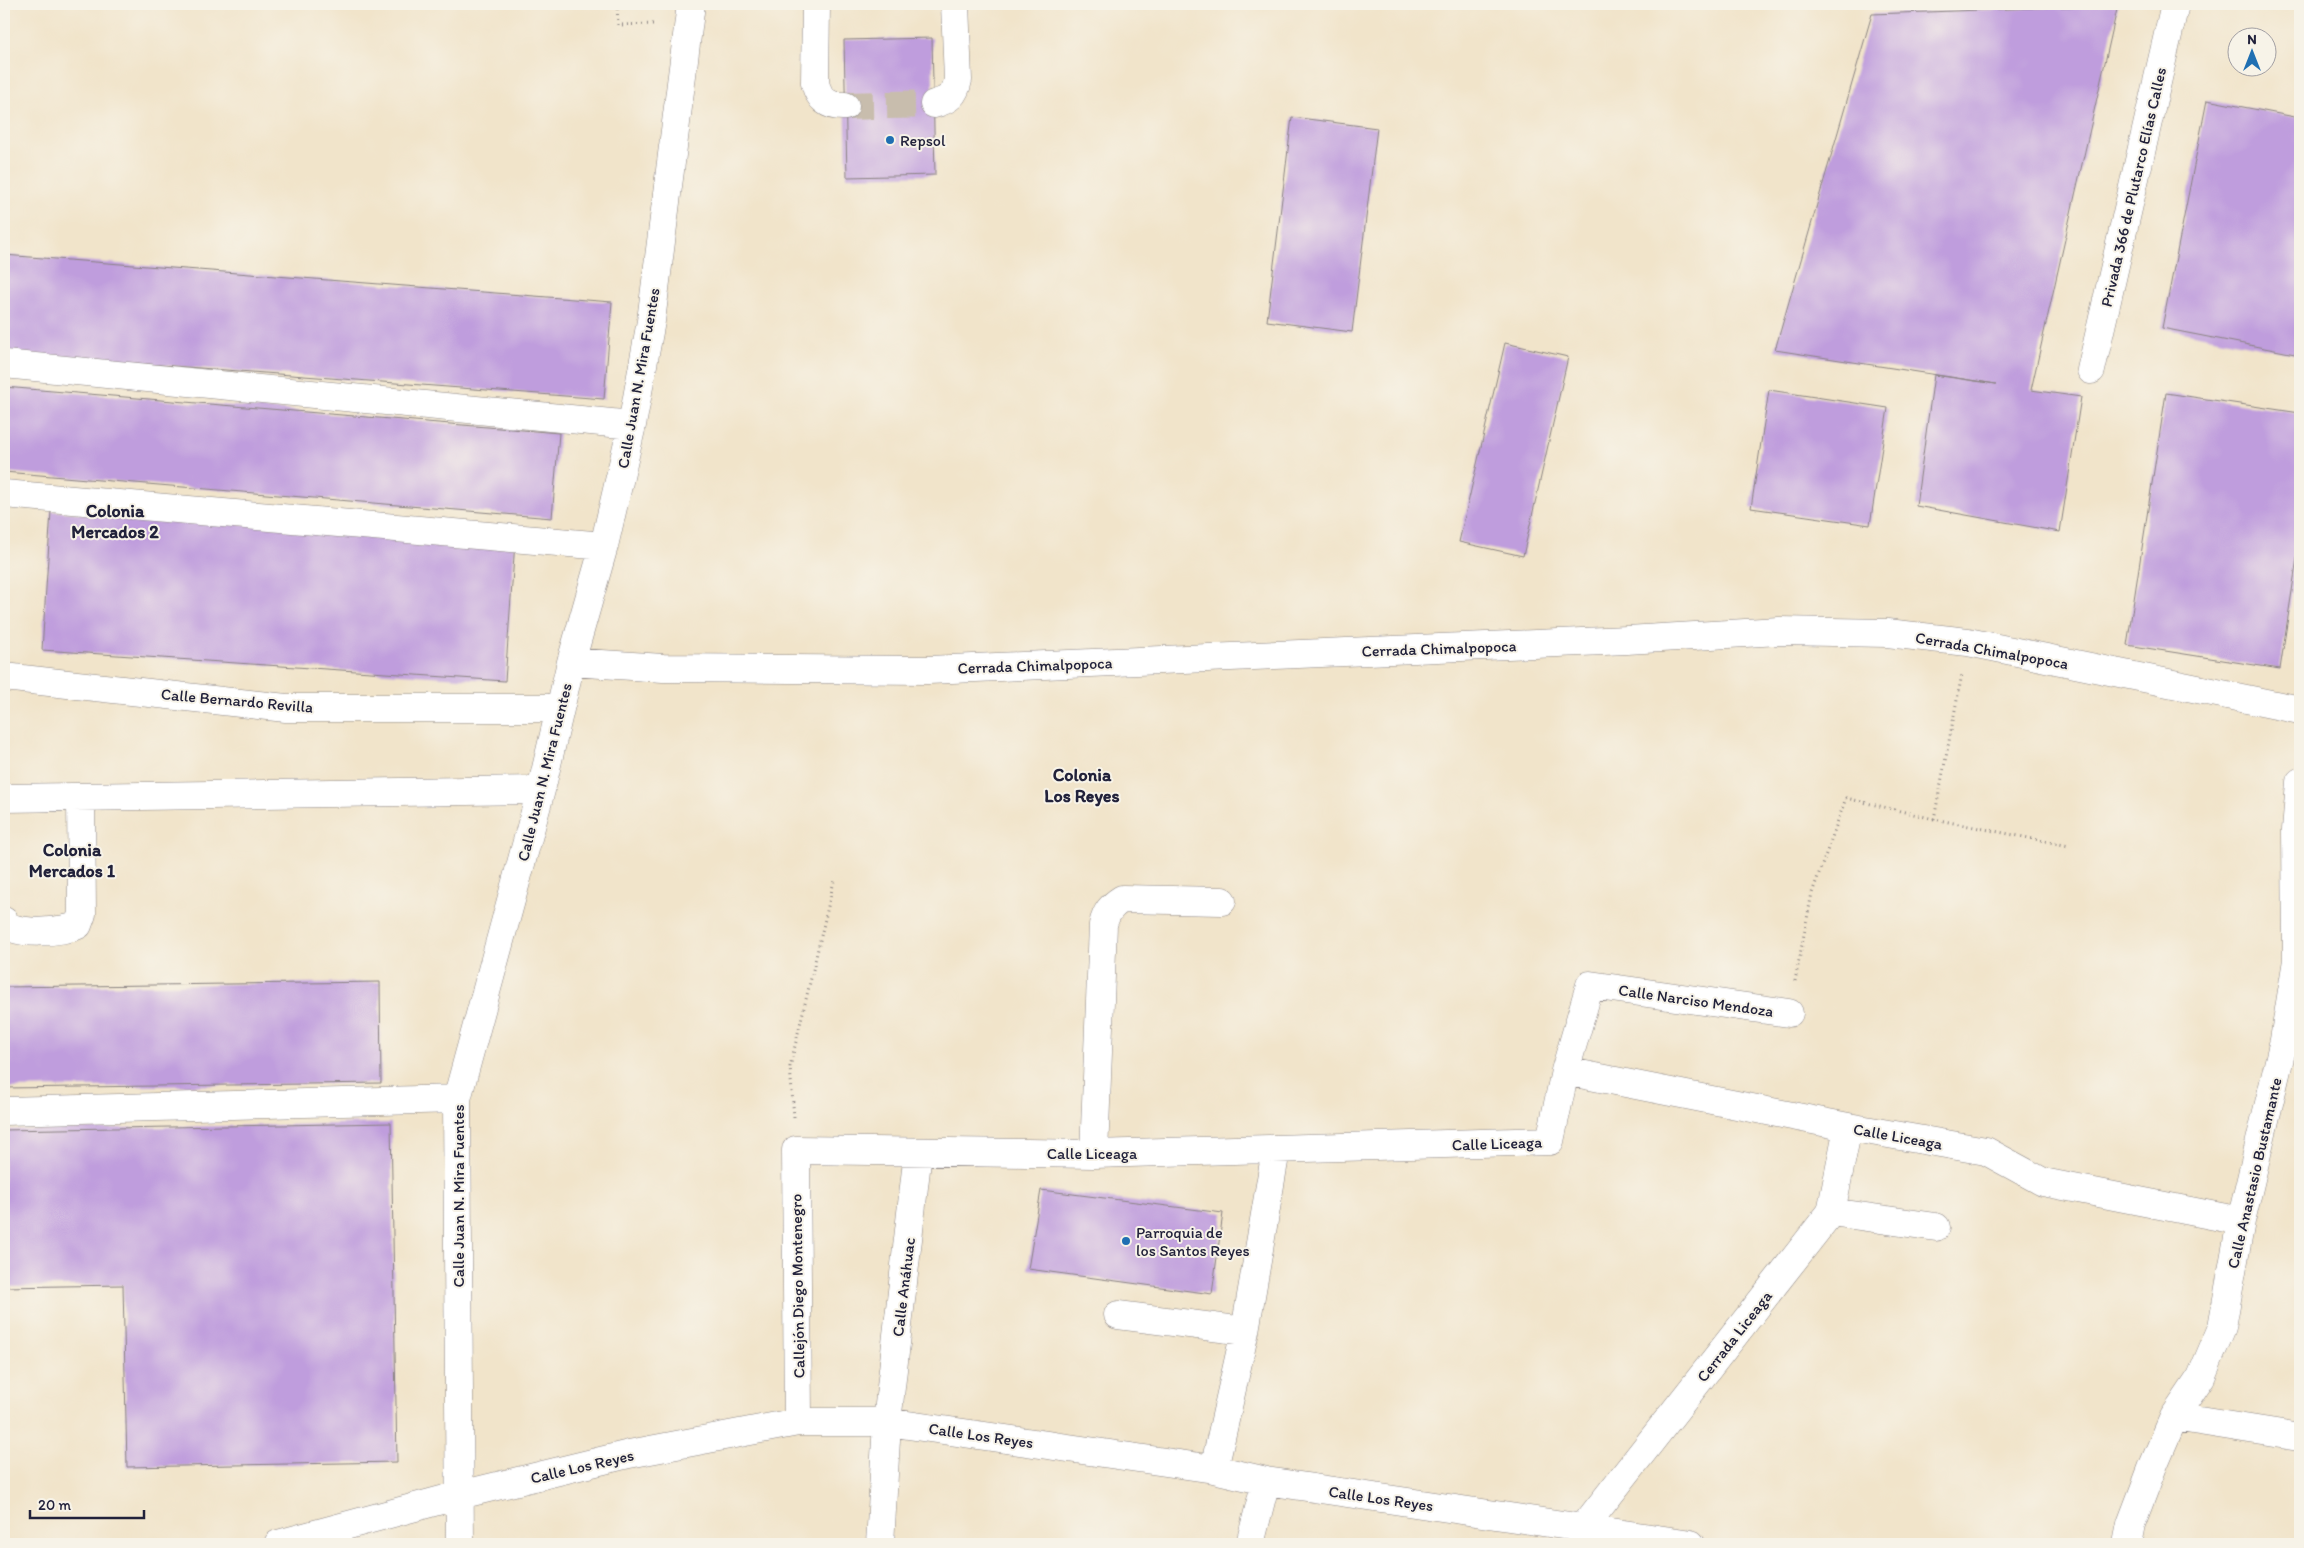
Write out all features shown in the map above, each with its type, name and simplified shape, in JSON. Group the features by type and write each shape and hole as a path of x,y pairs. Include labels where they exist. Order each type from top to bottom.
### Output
{"street":[{"name":"Calle Juan N. Mira Fuentes","path":"460,1544 457,1099 541,790 571,662 604,546 632,425 651,321 691,4"},
{"path":"816,4 815,83 818,94 826,103 845,106"},
{"path":"934,104 947,100 956,92 955,4"},
{"name":"Privada 366 de Plutarco Elías Calles","path":"2091,370 2175,4"},
{"path":"4,364 632,425"},
{"path":"4,494 604,546"},
{"name":"Cerrada Chimalpopoca","path":"571,662 663,668 928,670 1627,640 1779,631 1887,633 1968,642 2300,710"},
{"name":"Calle Bernardo Revilla","path":"4,677 286,708 560,708"},
{"name":"Calle Anastasio Bustamante","path":"2127,1544 2131,1524 2174,1417 2201,1377 2222,1327 2241,1221 2284,1040 2297,960 2300,782"},
{"path":"4,798 541,790"},
{"path":"4,921 5,925 14,931 68,930 78,925 82,914 81,797"},
{"path":"1094,1154 1103,924 1106,914 1112,905 1122,899 1222,901"},
{"name":"Calle Narciso Mendoza","path":"1565,1071 1590,985 1789,1013"},
{"name":"Calle Liceaga","path":"796,1150 1094,1154 1550,1142 1565,1071 1848,1127 1986,1151 2043,1182 2241,1221"},
{"path":"4,1112 457,1099"},
{"name":"Cerrada Liceaga","path":"1583,1528 1831,1212 1848,1127"},
{"name":"Callejón Diego Montenegro","path":"796,1150 798,1422"},
{"path":"1214,1470 1245,1332 1276,1150"},
{"name":"Calle Anáhuac","path":"880,1544 887,1422 918,1152"},
{"path":"1831,1212 1936,1227"},
{"path":"1118,1315 1245,1332"},
{"path":"2174,1417 2300,1437"},
{"name":"Calle Los Reyes","path":"278,1544 460,1494 630,1454 798,1422 887,1422 1214,1470 1266,1481 1583,1528 1650,1541 1691,1544"},
{"path":"1250,1544 1266,1481"}],"path":[{"path":"617,4 618,25"},
{"path":"1968,642 1934,818 2069,846"},
{"name":"Calle Narciso Mendoza","path":"1789,1013 1812,892 1846,798 1934,818"},
{"path":"796,1150 790,1067 834,881"}],"building":[{"path":"2118,5 2031,390 2081,397 2060,532 1916,506 1934,375 1996,384 1775,350 1872,14"},
{"name":"Repsol","path":"932,38 935,175 847,177 844,40"},
{"path":"2207,100 2300,118 2300,355 2162,328"},
{"path":"1292,117 1377,128 1352,332 1267,321"},
{"path":"4,255 612,302 604,399 4,353"},
{"path":"1505,343 1568,357 1523,556 1459,542"},
{"path":"4,387 559,433 552,518 4,472"},
{"path":"1769,390 1888,408 1870,525 1751,508"},
{"path":"2166,393 2300,413 2300,539 2280,669 2127,645"},
{"path":"51,511 515,542 505,681 42,650"},
{"path":"380,982 381,1083 4,1088 4,987"},
{"path":"391,1123 397,1462 127,1467 123,1285 4,1287 4,1130"},
{"name":"Parroquia de los Santos Reyes","path":"1041,1190 1223,1213 1212,1294 1028,1269"}],"tunnel":[{"path":"845,106 934,104"}],"place":[{"name":"Repsol","path":"890,140"},
{"name":"Parroquia de los Santos Reyes","path":"1126,1241"}],"district":[{"name":"Colonia Mercados 2","path":"115,521"},
{"name":"Colonia Los Reyes","path":"1082,785"},
{"name":"Colonia Mercados 1","path":"72,860"}]}
